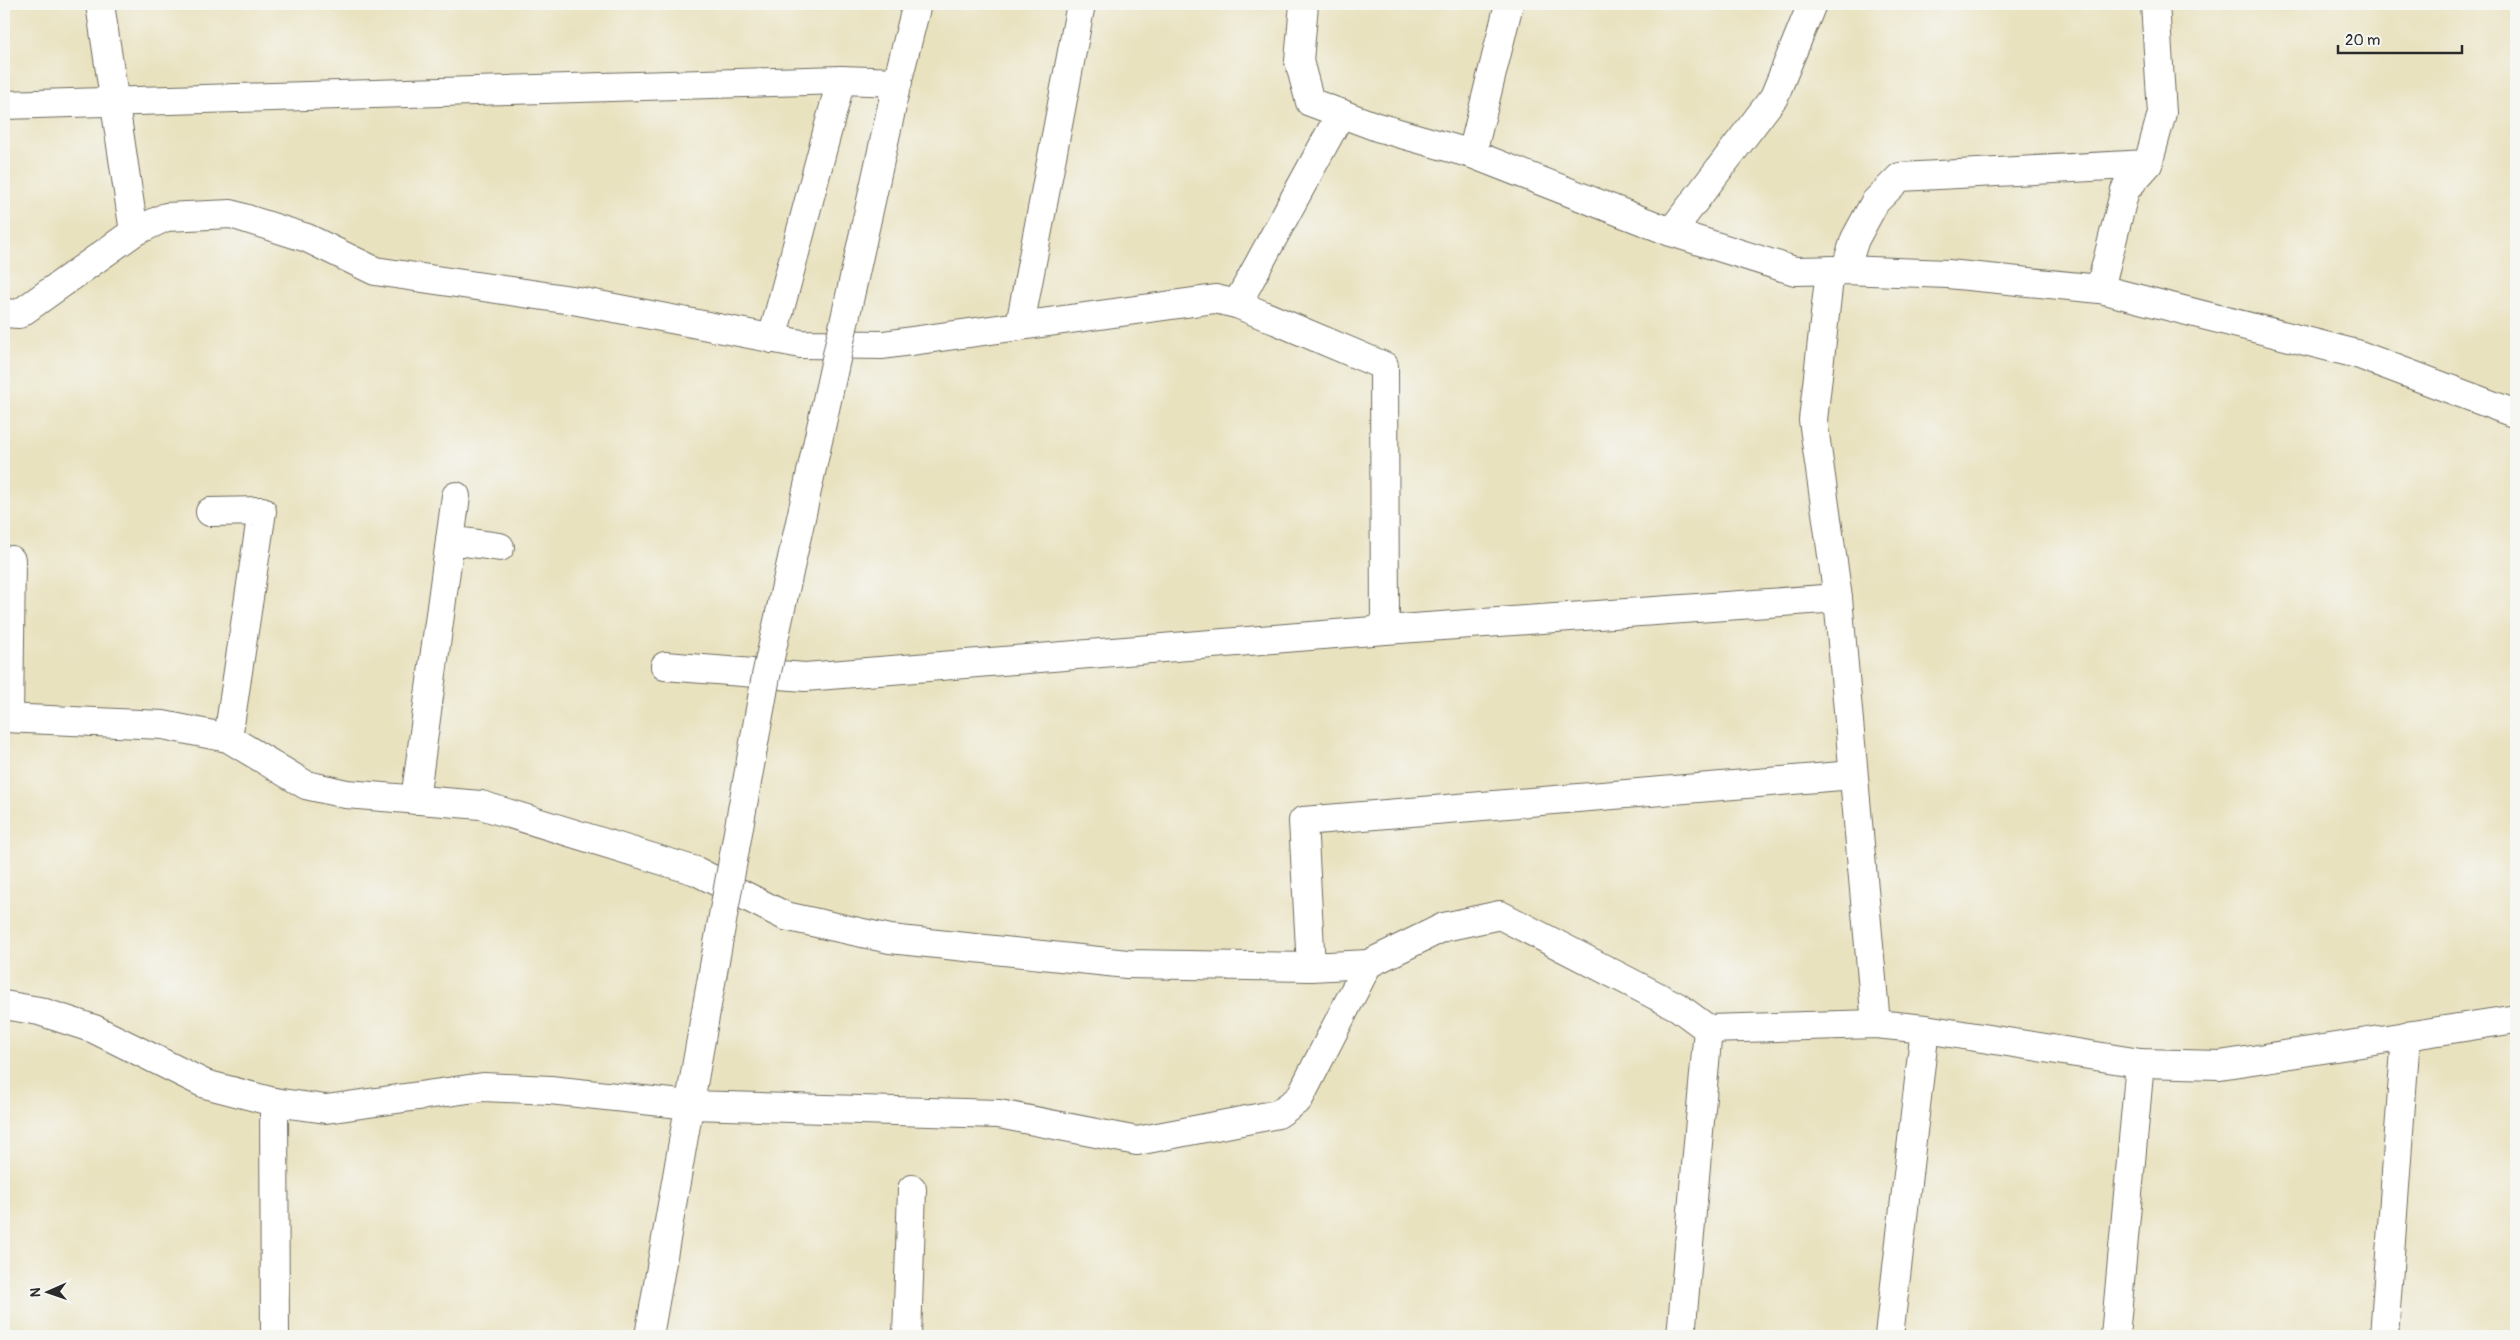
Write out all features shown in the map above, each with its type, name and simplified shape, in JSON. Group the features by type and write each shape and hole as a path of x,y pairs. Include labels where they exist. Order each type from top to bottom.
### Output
{"street":[{"path":"100,4 134,232"},
{"path":"650,1336 766,676 895,94 917,4"},
{"path":"1020,325 1081,4"},
{"path":"1304,4 1299,61 1310,102 1377,127 1472,154 1671,232 1794,271 1837,270 1948,274 2100,289 2357,354 2516,414"},
{"path":"1472,154 1509,4"},
{"path":"1671,232 1774,97 1812,4"},
{"path":"2100,289 2126,190 2148,164 2162,113 2155,4"},
{"path":"772,340 841,80"},
{"path":"4,105 115,100 841,80 895,94"},
{"path":"1237,304 1340,113"},
{"path":"1876,1024 1838,598 1814,420 1837,270 1874,202 1900,177 2148,164"},
{"path":"4,313 19,314 134,232 166,217 231,214 307,238 375,271 578,301 800,344 883,345 1215,299 1237,304 1384,366 1385,630"},
{"path":"415,800 456,496"},
{"path":"210,512 262,511 228,738"},
{"path":"450,540 500,547"},
{"path":"11,560 6,718 163,725 228,738 306,785 346,794 481,805 696,871 785,916 890,940 1127,964 1311,968 1368,964 1444,927 1500,915 1678,1007 1708,1029 1876,1024 1925,1029 2140,1063 2220,1065 2516,1018"},
{"path":"666,666 805,677 1385,630 1838,598"},
{"path":"1311,968 1303,821 1853,775"},
{"path":"4,1005 39,1011 94,1029 205,1084 274,1102 326,1109 483,1087 550,1090 690,1105 999,1114 1137,1141 1278,1114 1299,1099 1368,964"},
{"path":"1681,1336 1708,1029"},
{"path":"1889,1336 1925,1029"},
{"path":"2384,1336 2406,1036"},
{"path":"2115,1336 2140,1063"},
{"path":"274,1102 275,1336"},
{"path":"907,1336 912,1189"}]}
